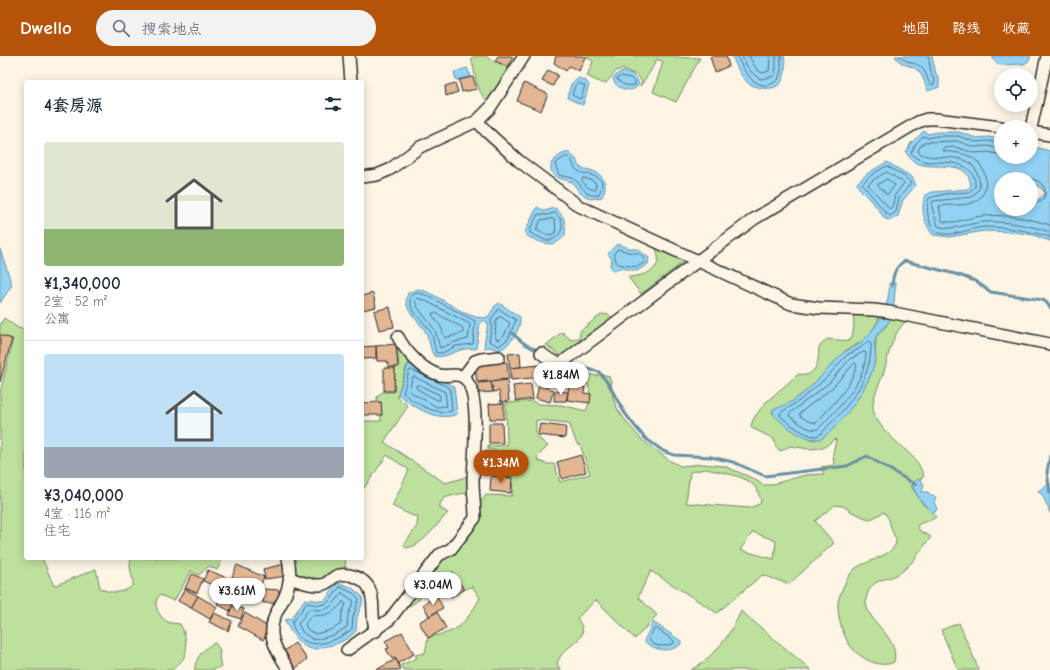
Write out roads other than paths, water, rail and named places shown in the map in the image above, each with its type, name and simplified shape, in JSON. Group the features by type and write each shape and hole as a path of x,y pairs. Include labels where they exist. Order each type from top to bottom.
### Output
{"street":[{"path":"349,56 351,80"},
{"path":"364,176 377,175 389,170 420,147 477,121 490,108 524,56"},
{"path":"1033,120 1046,56"},
{"path":"541,353 548,359 560,364 769,209 918,122 936,118 994,126"},
{"path":"477,121 486,132 519,160 579,206 791,304 819,308 889,312 1050,344"},
{"path":"1038,133 1050,135"},
{"path":"347,650 376,631 390,619 439,555 451,549 475,518 473,490 474,406 471,387 463,377 458,375 442,375 430,370 414,358 398,337"},
{"path":"463,377 475,361 481,358 499,357"},
{"path":"288,560 290,578 284,597 273,618 271,630 278,652 289,670"},
{"path":"290,578 322,586 335,577 343,574 360,579 369,588 372,600 372,620 376,631"}],"water":[{"path":"732,56 784,56 785,69 782,81 775,87 771,88 756,87 748,83 738,70"},
{"path":"895,56 932,56 936,74 939,79 939,87 928,91 920,73 914,68 901,63"},
{"path":"992,56 1031,56 1029,61 1024,64 1000,65 995,62"},
{"path":"467,68 471,76 456,80 454,72"},
{"path":"620,72 626,72 634,76 639,84 633,89 629,90 620,88 614,82 613,78"},
{"path":"579,78 586,81 589,85 583,105 567,98 571,84"},
{"path":"924,131 928,134 937,132 959,132 976,138 994,138 994,164 1038,164 1038,148 1050,151 1050,241 1033,235 1014,232 984,231 950,237 933,235 925,221 924,216 923,205 926,195 932,192 968,189 971,185 967,175 961,169 921,164 912,160 906,152 911,143"},
{"path":"568,152 576,159 579,166 595,172 602,177 605,188 602,197 591,199 580,193 572,182 553,175 551,172 552,162 560,155"},
{"path":"887,162 912,177 916,185 903,200 898,216 890,220 885,219 859,188 857,183 868,173"},
{"path":"537,207 544,211 555,208 563,217 565,223 565,235 556,243 546,243 527,236 525,232"},
{"path":"617,244 638,249 649,258 648,264 637,271 621,268 613,271 610,265 612,259 608,254"},
{"path":"0,249 12,285 0,303"},
{"path":"889,283 896,283 892,316 876,337 875,358 872,371 861,393 838,424 821,439 808,438 795,432 773,414 773,409 793,401 802,394 843,353 857,345 871,332 881,316 888,300"},
{"path":"418,289 435,296 463,312 480,318 488,317 495,306 499,303 520,317 517,332 508,344 500,350 489,347 485,348 484,345 488,323 483,320 480,323 476,349 463,349 439,357 434,356 424,330 409,311 407,305 406,299 408,293"},
{"path":"408,364 454,386 457,414 449,416 433,415 418,408 398,394"},
{"path":"918,479 924,484 922,492 928,492 931,496 936,497 934,502 937,509 935,512 931,512 915,492 912,484"},
{"path":"1050,483 1050,513 1043,496 1038,491"},
{"path":"339,583 351,587 363,597 357,617 356,631 347,639 332,645 318,649 305,646 296,639 285,620 292,618 305,599 324,601"},
{"path":"653,622 681,641 681,644 672,649 662,650 652,647 644,641"}],"waterway":[{"path":"892,286 895,271 899,265 905,261 959,275 975,281 991,292 1043,300 1050,308"},
{"path":"512,333 528,346 541,351"},
{"path":"565,363 599,372 608,383 624,412 645,438 663,451 674,455 711,457 733,462 765,476 847,466 867,456 916,485"},
{"path":"1050,456 1047,472 1050,493"}]}
